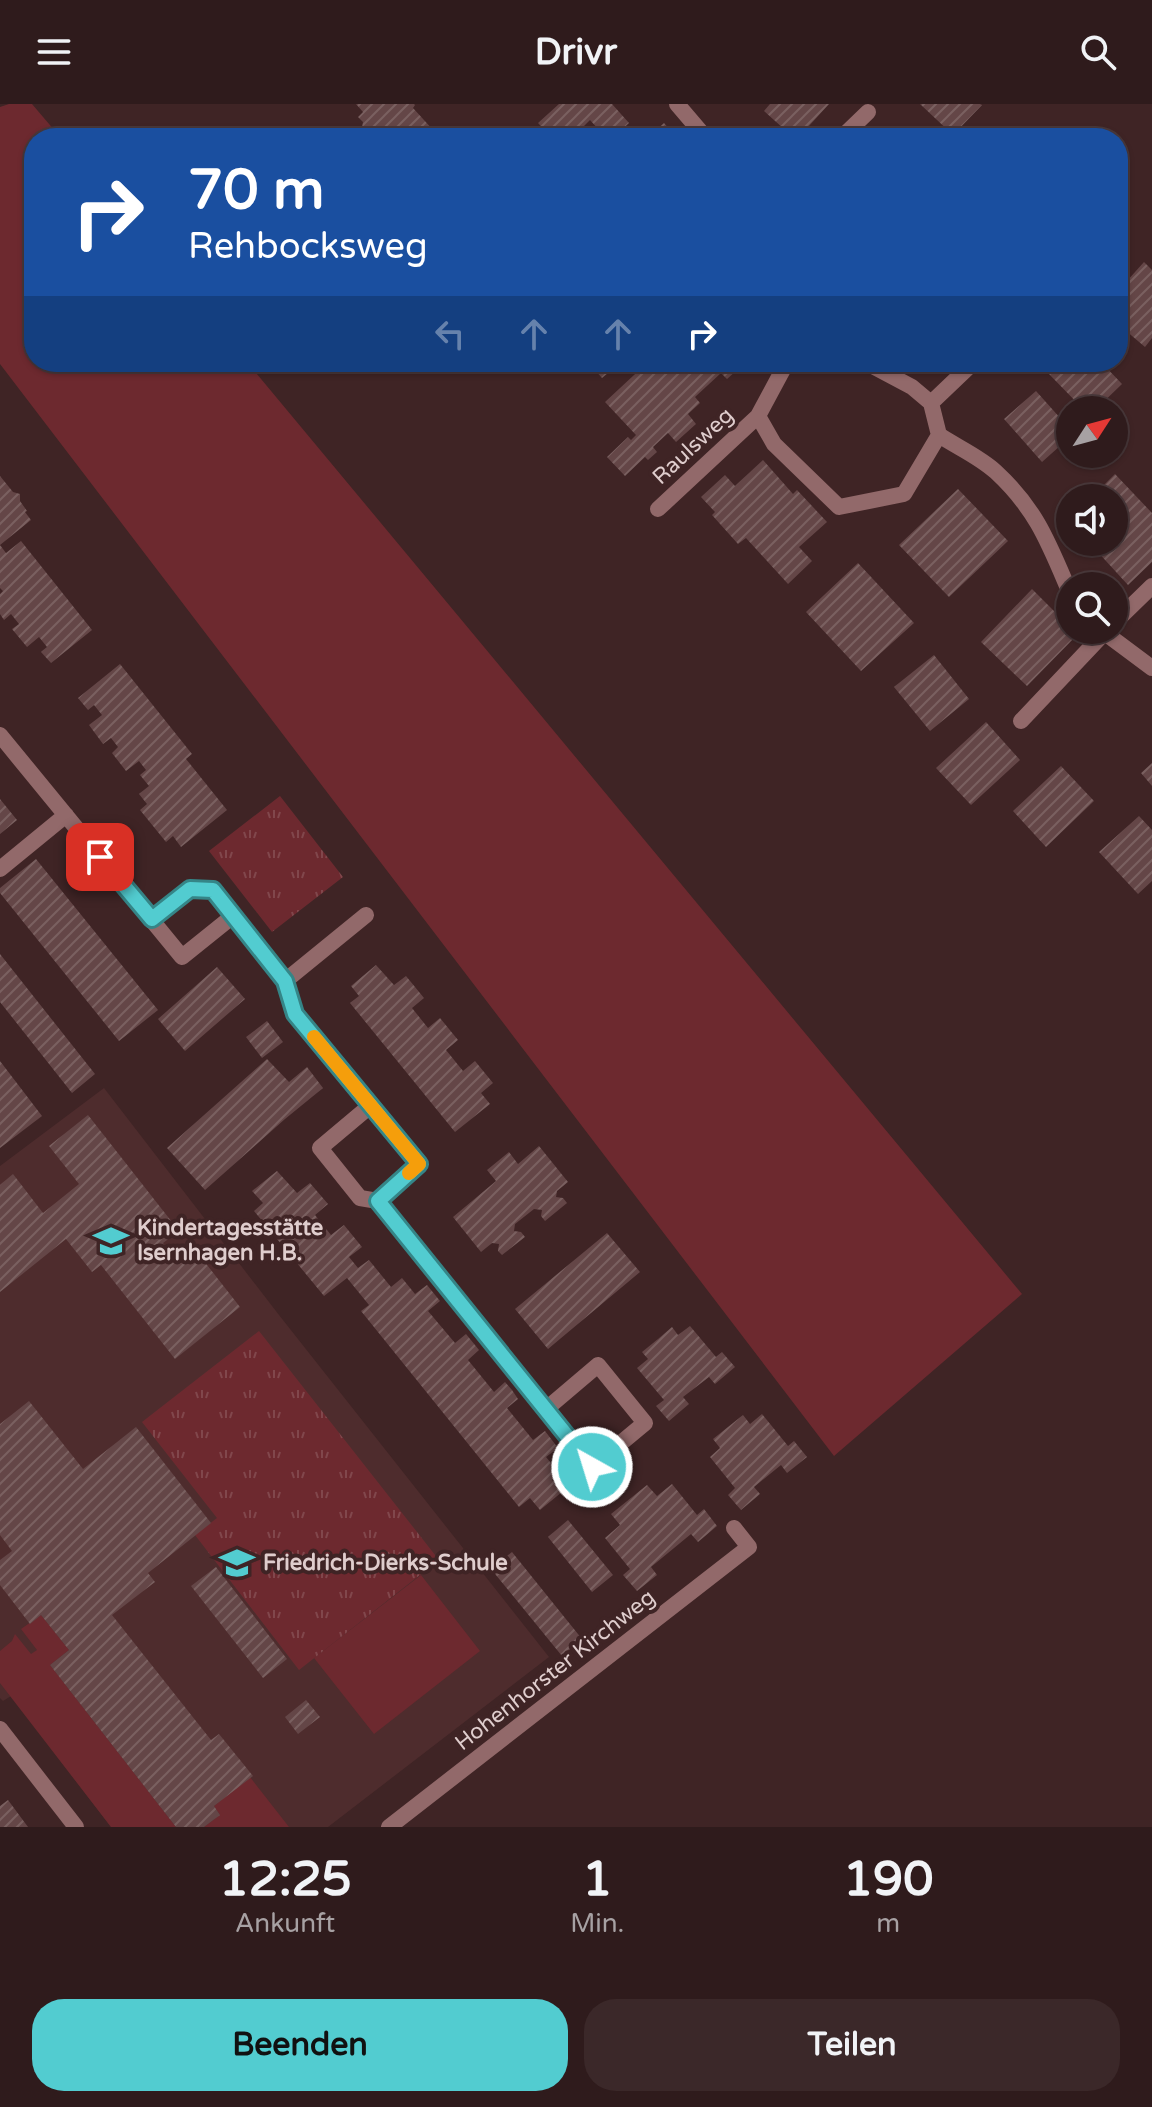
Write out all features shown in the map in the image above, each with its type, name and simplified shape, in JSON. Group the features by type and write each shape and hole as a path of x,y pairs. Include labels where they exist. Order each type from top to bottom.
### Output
{"street":[{"path":"677,104 697,128"},
{"path":"851,128 868,112"},
{"name":"Raulsweg","path":"658,509 758,416 782,372"},
{"path":"884,372 912,387 931,403 939,435 994,470 1028,506 1047,538 1061,572"},
{"path":"931,403 964,372"},
{"name":"Raulsweg","path":"758,416 774,444 839,507 904,494 939,435"},
{"path":"1128,608 1152,586"},
{"path":"1021,721 1092,644"},
{"path":"1124,644 1152,668"},
{"path":"0,735 182,957 233,916"},
{"path":"0,869 66,815"},
{"path":"152,919 190,889 213,890 285,981 295,1014 419,1164 378,1201"},
{"path":"285,981 366,915"},
{"path":"370,1106 320,1148 360,1198 378,1201 545,1410 592,1467 645,1423 598,1365 545,1410"},
{"name":"Hohenhorster Kirchweg","path":"389,1827 749,1547 734,1528"},
{"path":"0,1729 76,1827"}],"shaded area":[{"name":"Friedrich-Dierks-Schule","path":"104,1088 549,1657 328,1827 111,1827 11,1696 3,1701 0,1698 0,1166"}],"green space":[{"path":"32,104 52,128 24,128 24,372 255,372 1022,1294 834,1456 0,364 0,107"},
{"path":"280,796 343,877 272,932 209,851"},
{"path":"259,1331 439,1560 299,1670 195,1535 217,1518 142,1422"},
{"path":"421,1575 480,1651 374,1734 314,1658"},
{"path":"41,1615 69,1650 50,1665 176,1827 111,1827 0,1683 0,1651 15,1634 31,1654 37,1650 21,1629"},
{"path":"250,1777 289,1827 204,1827 220,1815 214,1806"}],"building":[{"path":"356,104 414,104 413,108 431,128 363,128 363,122 358,117 363,112"},
{"path":"559,104 612,104 629,123 624,128 597,128 590,120 582,128 543,128 538,123"},
{"path":"770,104 829,104 807,128 783,128 764,111"},
{"path":"920,104 982,105 960,128 946,128"},
{"path":"1144,262 1152,270 1152,338 1145,347 1128,333 1128,280"},
{"path":"637,372 735,372 727,379 721,373 695,397 700,403 688,414 696,424 676,442 668,433 653,447 657,452 648,460 645,457 625,476 607,457 628,437 631,440 636,435 605,402"},
{"path":"1049,372 1111,372 1122,384 1110,396 1070,396"},
{"path":"1036,391 1056,413 1056,450 1042,462 1004,419"},
{"path":"763,460 793,494 797,490 827,522 799,547 812,561 788,584 746,538 738,544 712,515 715,512 701,497 725,475 735,486"},
{"path":"1115,474 1124,484 1105,484"},
{"path":"0,476 13,492 20,494 20,501 31,520 0,545"},
{"path":"1128,488 1152,513 1152,562 1128,585 1128,572 1116,572 1101,556 1128,556"},
{"path":"958,489 1008,541 949,597 899,545"},
{"path":"21,541 92,630 51,663 41,652 47,647 39,637 27,647 12,629 19,624 11,614 4,620 0,614 0,594 3,591 0,588 0,545 6,553"},
{"path":"858,563 914,623 861,671 806,612"},
{"path":"1032,589 1056,613 1056,644 1068,644 1027,686 981,642"},
{"path":"934,655 969,699 930,731 894,687"},
{"path":"120,664 192,754 186,759 227,810 181,847 173,836 166,842 140,810 147,804 139,794 149,786 140,775 146,770 139,761 126,771 112,753 118,747 111,738 103,744 89,725 102,715 94,705 88,710 78,698"},
{"path":"986,722 1020,760 971,805 936,768"},
{"path":"1152,763 1152,786 1141,773"},
{"path":"1061,766 1094,801 1046,847 1013,811"},
{"path":"0,799 17,820 0,834"},
{"path":"1139,816 1152,830 1152,881 1138,894 1099,852"},
{"path":"36,859 158,1010 119,1041 0,893 0,888"},
{"path":"0,954 95,1074 72,1093 0,1002"},
{"path":"376,965 394,985 406,976 424,998 412,1008 428,1028 440,1018 458,1040 446,1050 463,1071 475,1061 493,1083 481,1093 490,1104 455,1132 350,1003 359,996 351,986"},
{"path":"217,967 245,999 185,1051 158,1019"},
{"path":"267,1021 283,1042 262,1058 246,1037"},
{"path":"267,1059 289,1082 307,1067 323,1088 205,1190 167,1148"},
{"path":"0,1061 42,1116 0,1148"},
{"path":"88,1115 179,1231 163,1243 172,1255 189,1242 240,1307 175,1359 101,1265 92,1272 66,1239 0,1292 0,1185 13,1174 43,1213 79,1184 49,1146"},
{"path":"539,1146 568,1182 557,1191 556,1197 563,1198 567,1203 545,1221 541,1216 542,1210 534,1209 515,1224 514,1231 521,1232 525,1237 502,1255 498,1251 499,1244 492,1243 481,1252 453,1217 496,1181 487,1170 509,1152 518,1164"},
{"path":"277,1171 297,1193 310,1183 328,1204 315,1215 331,1235 344,1225 362,1247 349,1257 358,1268 369,1260 391,1287 402,1278 415,1294 427,1285 440,1301 428,1311 455,1343 466,1334 479,1350 468,1360 494,1392 505,1382 512,1390 518,1399 507,1408 533,1440 545,1431 558,1448 546,1457 560,1474 552,1480 562,1492 540,1510 530,1498 519,1507 361,1311 369,1305 347,1278 324,1296 254,1211 263,1203 252,1191"},
{"path":"607,1233 640,1272 548,1349 515,1309"},
{"path":"690,1326 716,1357 722,1352 735,1367 715,1384 709,1377 683,1397 689,1404 669,1421 656,1406 664,1400 637,1368 648,1359 642,1352 672,1327 678,1335"},
{"path":"29,1401 83,1469 136,1427 211,1523 148,1573 155,1582 112,1615 211,1740 219,1734 253,1776 214,1806 220,1815 204,1827 176,1827 50,1665 69,1650 41,1615 30,1624 0,1585 0,1560 12,1551 0,1535 0,1424"},
{"path":"762,1414 788,1446 794,1441 807,1457 787,1473 781,1465 754,1487 760,1494 741,1510 728,1495 735,1488 710,1457 720,1448 713,1439 743,1415 750,1424"},
{"path":"672,1484 697,1515 704,1509 717,1526 698,1542 691,1534 651,1567 657,1575 637,1591 623,1575 630,1569 605,1538 620,1525 611,1514 647,1485 657,1496"},
{"path":"568,1520 613,1575 592,1592 548,1537"},
{"path":"512,1552 582,1639 562,1656 491,1569"},
{"path":"216,1567 287,1659 263,1678 191,1586"},
{"path":"306,1700 320,1717 298,1734 285,1717"},
{"path":"8,1800 28,1827 0,1827 0,1806"}],"slow traffic":[{"path":"314,1037 419,1164 409,1173"}],"place":[{"name":"Kindertagesstätte Isernhagen H.B.","path":"111,1241"},
{"name":"Friedrich-Dierks-Schule","path":"237,1563"}],"route":[{"path":"100,857 152,919 190,889 213,890 285,981 295,1014 419,1164 378,1201 592,1467"}]}
